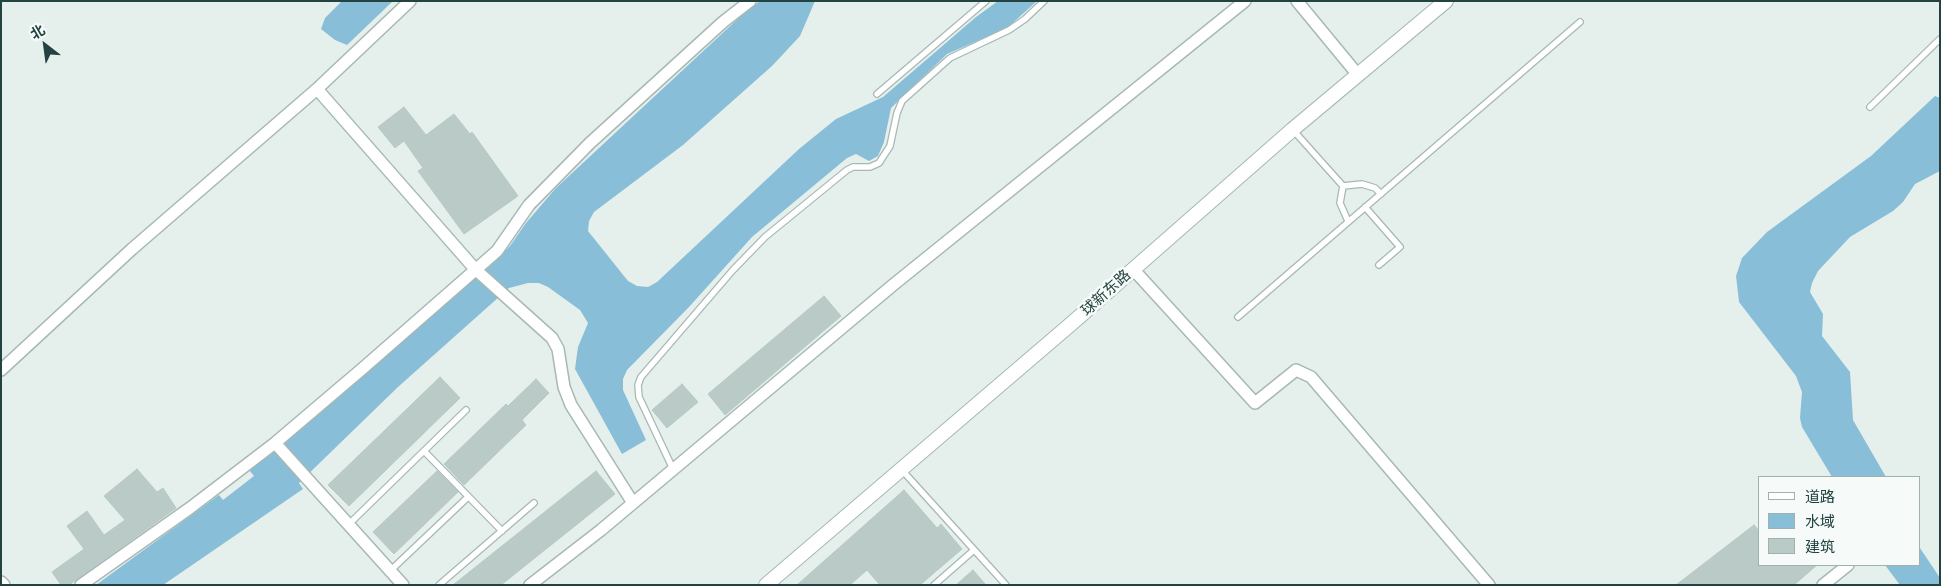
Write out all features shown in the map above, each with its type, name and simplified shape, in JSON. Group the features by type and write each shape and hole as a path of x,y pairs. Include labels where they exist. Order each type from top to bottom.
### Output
{"street":[{"path":"1,370 132,249 317,89 410,1"},
{"path":"81,585 276,444 477,271 497,250 529,205 590,143 723,22 750,1"},
{"path":"530,585 633,503 893,285 1245,1"},
{"path":"1296,1 1358,75"},
{"name":"球新东路","path":"766,585 1292,130 1446,1"},
{"path":"317,89 477,271 556,343 564,387 571,405 633,503"},
{"path":"1133,269 1254,403 1296,370 1311,378 1489,585"},
{"path":"276,444 315,490 403,585"},
{"path":"1823,585 1847,566"},
{"path":"1,582 4,585"}],"lane":[{"path":"877,94 986,1"},
{"path":"674,469 639,397 638,385 641,377 732,270 765,237 853,166 870,167 878,163 890,146 897,113 902,101 950,58 1009,30 1025,19 1044,1"},
{"path":"1238,317 1580,22"},
{"path":"1870,107 1940,39"},
{"path":"1292,130 1344,186"},
{"path":"1344,186 1362,184 1375,188 1381,194"},
{"path":"1344,186 1340,203 1348,221"},
{"path":"1365,207 1400,247 1379,265"},
{"path":"348,526 466,410"},
{"path":"424,451 502,531"},
{"path":"901,470 1006,585"},
{"path":"390,571 468,497"},
{"path":"439,585 534,503"},
{"path":"934,585 974,550"}],"water":[{"path":"342,1 393,1 347,45 335,40 321,29 325,18"},
{"path":"760,1 815,1 800,36 772,66 683,145 594,212 589,221 588,231 628,281 637,286 648,287 657,282 799,149 836,119 883,97 976,17 998,1 1037,1 1007,28 947,54 891,108 884,142 878,156 869,161 856,154 847,158 752,237 689,307 627,370 623,379 623,390 646,440 622,454 575,369 578,347 588,323 580,310 548,287 539,283 528,283 509,288 398,387 299,483 303,489 163,585 96,585 219,495 223,500 254,476 249,470 298,431 490,266 510,246 526,223 556,188 742,15"},
{"path":"1935,96 1940,98 1940,171 1915,184 1903,202 1893,211 1850,237 1818,271 1812,283 1810,292 1823,314 1822,336 1850,372 1853,420 1885,476 1831,476 1802,427 1800,418 1802,392 1796,376 1739,302 1736,276 1742,258 1767,232 1871,156"},
{"path":"1921,550 1940,578 1940,585 1900,585 1886,566 1921,566"}],"building":[{"path":"404,107 426,135 454,114 470,134 472,132 518,196 464,234 418,171 423,168 404,141 395,148 378,127"},
{"path":"824,296 841,316 725,415 708,394"},
{"path":"440,377 460,398 349,506 328,485"},
{"path":"536,379 549,393 522,420 526,425 464,485 444,464 506,404 508,406"},
{"path":"682,384 698,402 667,428 652,410"},
{"path":"137,469 157,492 163,488 176,508 69,585 61,585 52,572 84,549 67,526 87,511 104,535 125,520 104,496"},
{"path":"437,471 458,492 394,554 373,532"},
{"path":"596,471 615,494 501,585 453,585"},
{"path":"904,490 937,528 941,524 962,549 920,585 880,585 867,570 850,585 797,585"},
{"path":"1754,525 1758,530 1758,566 1816,566 1794,585 1676,585"},
{"path":"973,570 986,585 956,585"}]}
